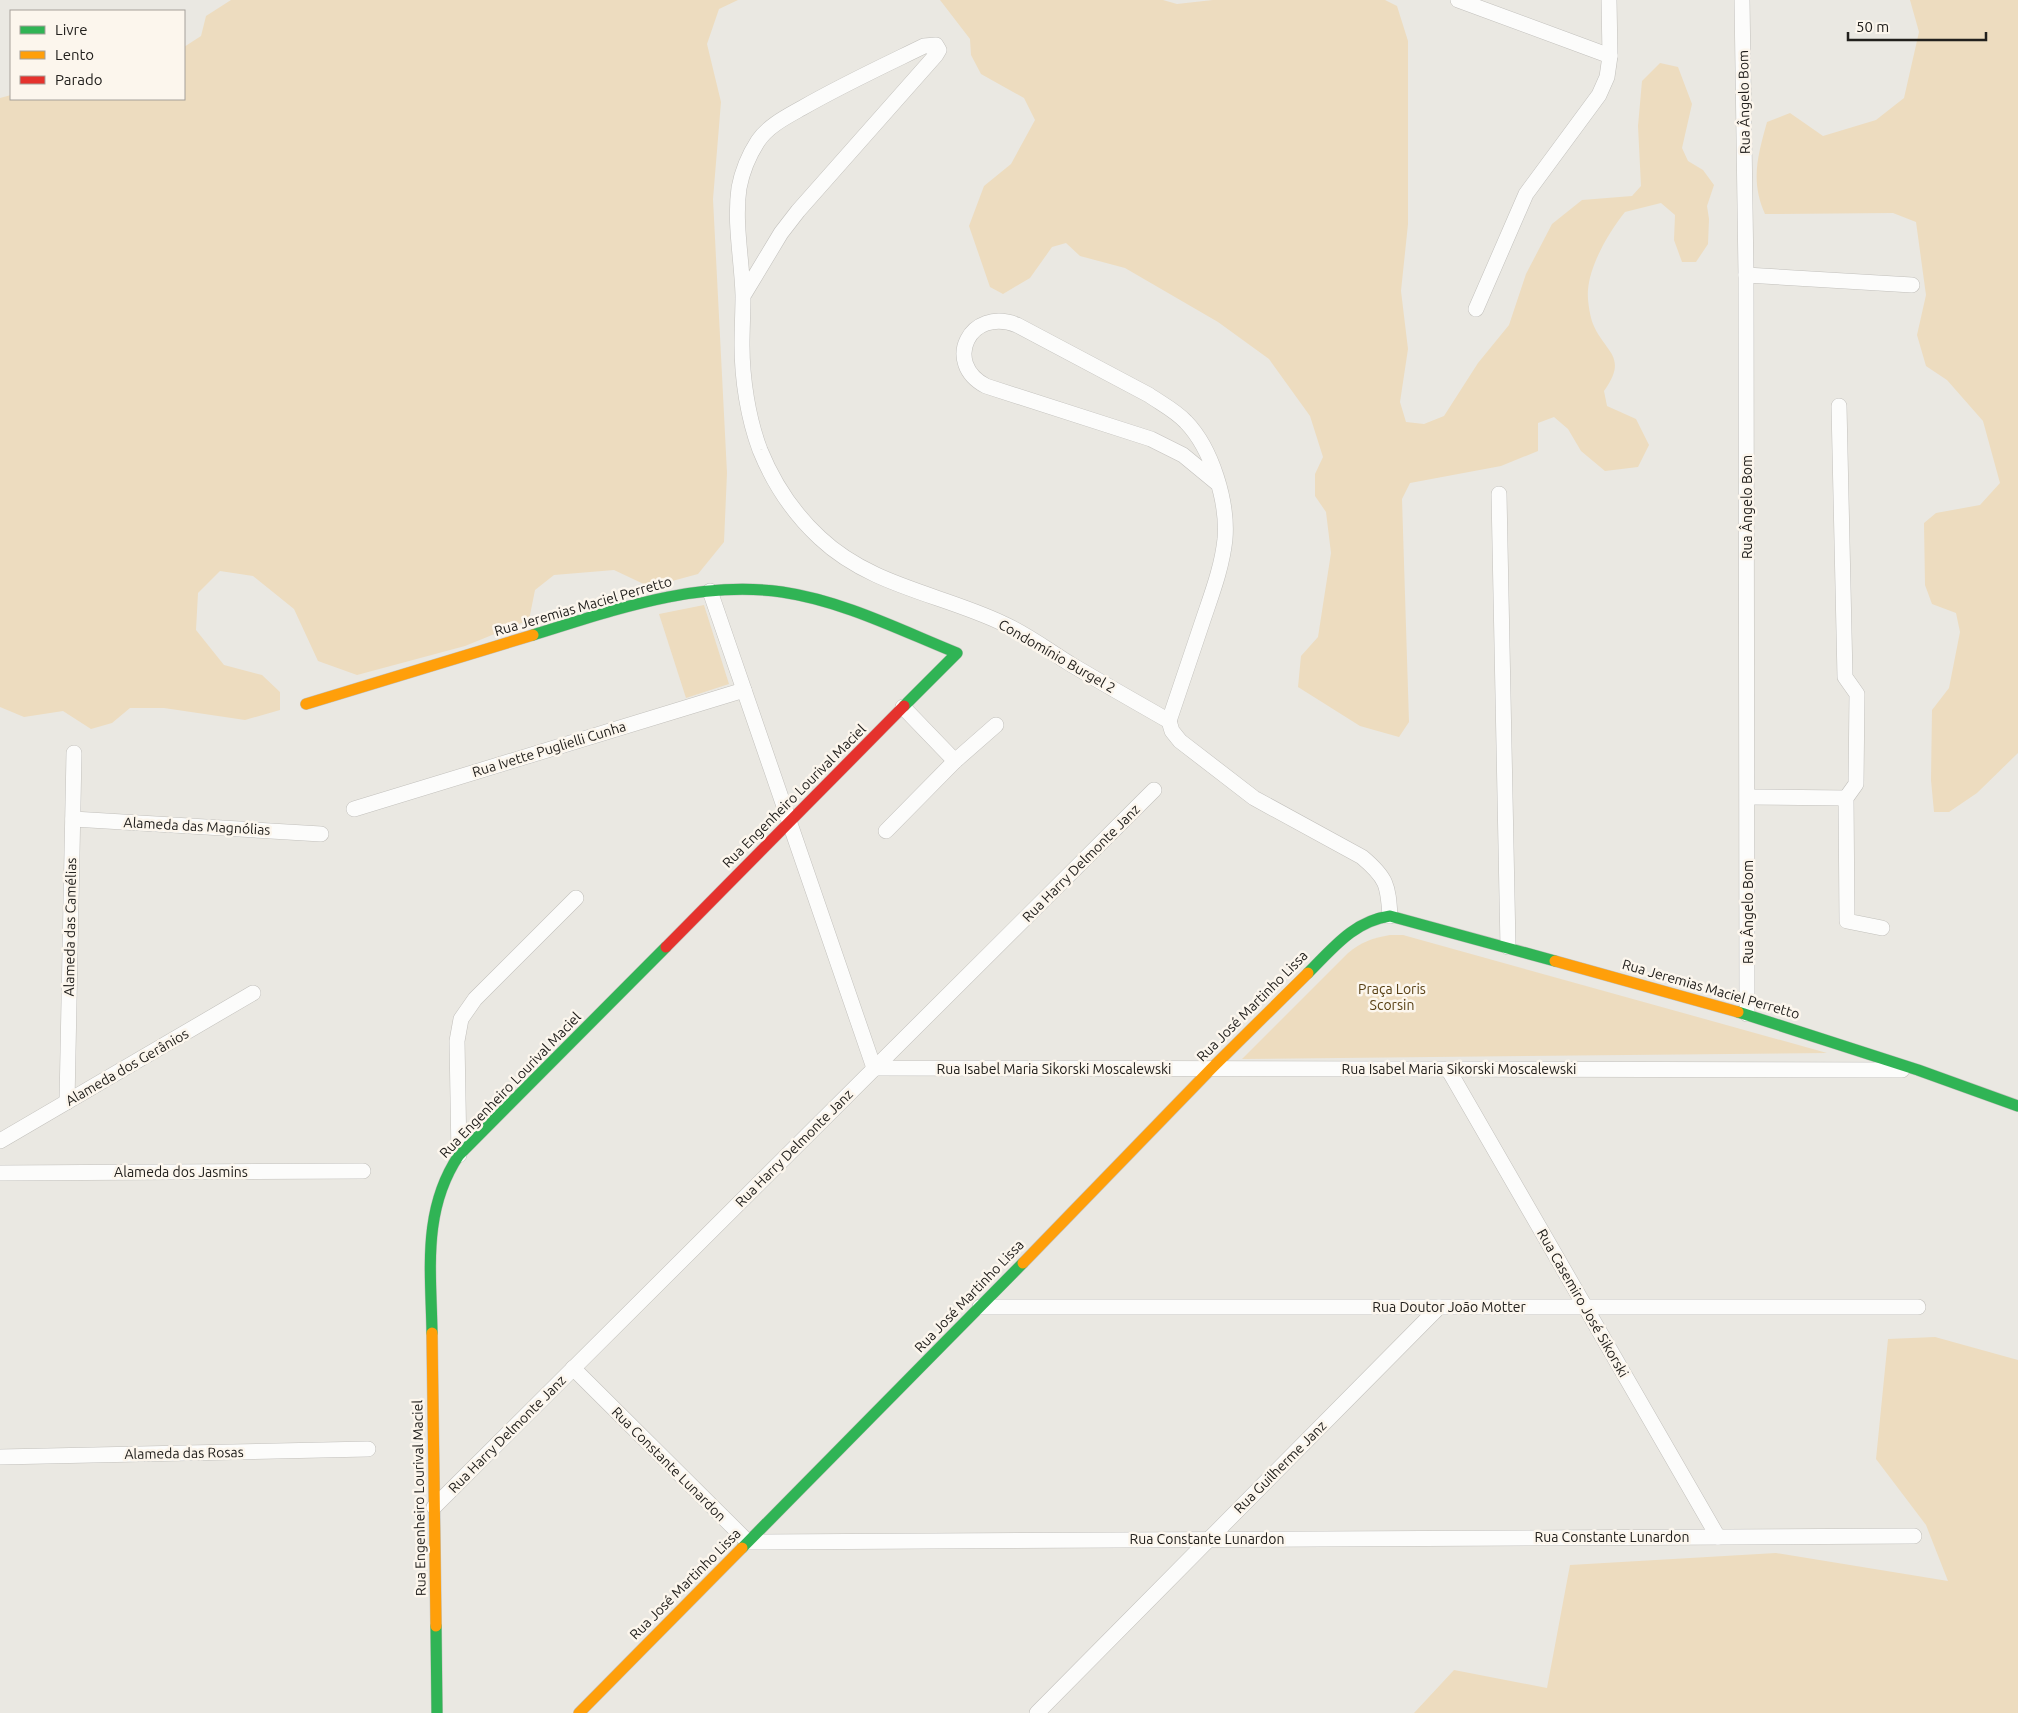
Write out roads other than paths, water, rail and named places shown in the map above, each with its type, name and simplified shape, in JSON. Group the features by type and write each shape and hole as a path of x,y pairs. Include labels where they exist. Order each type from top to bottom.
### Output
{"street":[{"path":"1458,0 1610,56"},
{"path":"1476,309 1526,194 1599,94 1607,77 1610,56 1609,0"},
{"name":"Rua Ângelo Bom","path":"1742,0 1746,275 1747,1014"},
{"name":"Condomínio Burgel 2","path":"743,296 781,233 798,211 936,55 938,50 936,45 924,46 835,89 782,120 768,130 758,141 746,165 740,185 737,206 743,296 742,348 751,420 770,472 785,496 820,539 867,571 893,583 1013,628 1168,721 1172,731 1180,741 1254,798 1362,857 1377,869 1386,883 1390,916"},
{"path":"1746,275 1912,285"},
{"path":"1168,721 1220,564 1225,538 1222,499 1209,457 1200,441 1186,423 1150,395 1005,320 990,321 978,326 967,340 964,354 967,368 975,380 986,386 1157,442 1183,455 1217,483"},
{"path":"1839,406 1845,676 1857,694 1856,784 1846,798 1846,920 1882,928"},
{"path":"1499,494 1508,948"},
{"name":"Rua Jeremias Maciel Perretto","path":"306,704 628,606 683,593 744,589 782,592 864,616 957,653"},
{"path":"710,591 874,1068"},
{"name":"Rua Engenheiro Lourival Maciel","path":"437,1713 432,1220 436,1198 442,1182 460,1155 957,653"},
{"name":"Rua Ivette Puglielli Cunha","path":"354,809 744,690"},
{"path":"904,707 955,761"},
{"path":"886,831 955,761 996,725"},
{"name":"Alameda das Camélias","path":"67,1102 74,753"},
{"name":"Rua Harry Delmonte Janz","path":"434,1507 1154,790"},
{"path":"1748,797 1846,798"},
{"name":"Alameda das Magnólias","path":"72,819 321,834"},
{"path":"460,1155 457,1041 461,1019 475,999 576,898"},
{"name":"Rua Jeremias Maciel Perretto","path":"1390,916 1747,1014 1918,1070 2018,1106"},
{"name":"Rua José Martinho Lissa","path":"579,1713 1211,1069 1348,933 1366,922 1390,916"},
{"name":"Alameda dos Gerânios","path":"0,1141 253,993"},
{"name":"Rua Isabel Maria Sikorski Moscalewski","path":"874,1068 1918,1070"},
{"name":"Rua Casemiro José Sikorski","path":"1448,1069 1718,1537"},
{"name":"Alameda dos Jasmins","path":"0,1173 363,1171"},
{"name":"Rua Doutor João Motter","path":"980,1306 1918,1307"},
{"name":"Rua Guilherme Janz","path":"1037,1713 1439,1307"},
{"name":"Rua Constante Lunardon","path":"573,1368 748,1542 1914,1536"},
{"name":"Alameda das Rosas","path":"0,1457 368,1449"}],"park label":[{"name":"Praça Loris Scorsin","path":"1392,998"}]}
